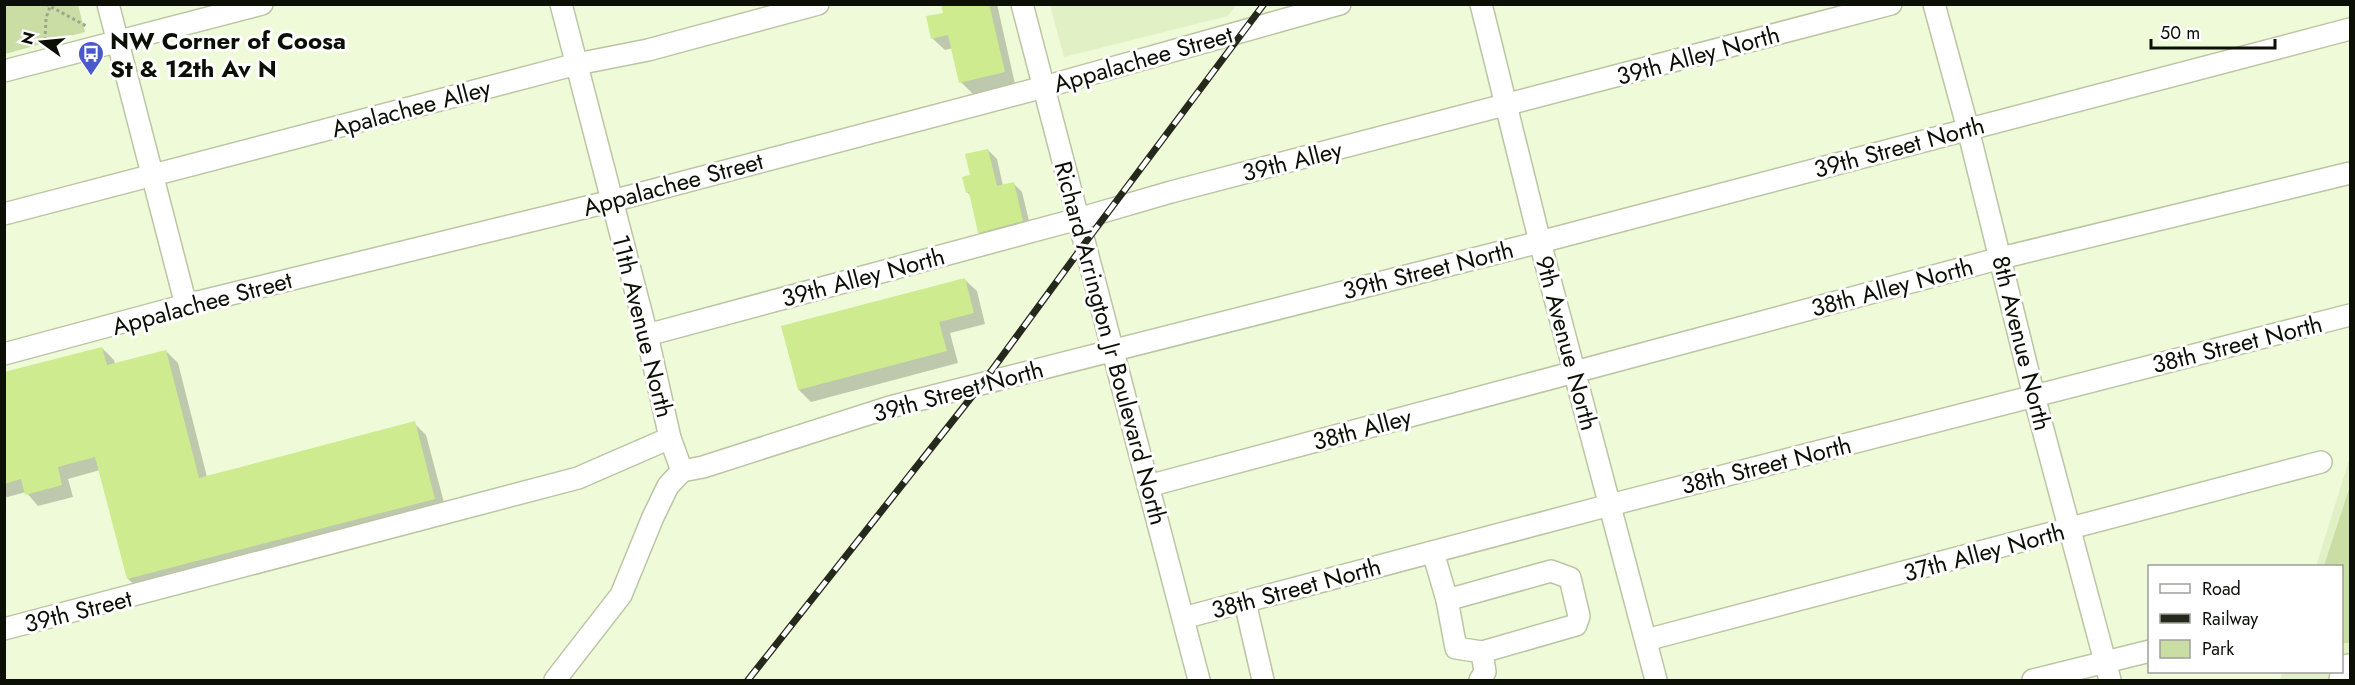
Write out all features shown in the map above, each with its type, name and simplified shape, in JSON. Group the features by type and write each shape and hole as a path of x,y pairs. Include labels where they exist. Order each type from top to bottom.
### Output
{"street":[{"path":"108,4 186,305"},
{"path":"4,71 262,4"},
{"name":"11th Avenue North","path":"561,4 647,335 670,438 682,471"},
{"name":"Apalachee Alley","path":"4,214 577,64 648,50 818,4"},
{"name":"Richard Arrington Jr Boulevard North","path":"1022,4 1199,681"},
{"name":"Appalachee Street","path":"4,354 186,305 612,201 1044,87 1340,4"},
{"name":"9th Avenue North","path":"1481,4 1540,242 1656,681"},
{"name":"39th Alley North","path":"1506,106 1891,4"},
{"name":"8th Avenue North","path":"1934,4 2107,671"},
{"name":"39th Street North","path":"682,471 703,467 890,407 1540,242 2350,29"},
{"name":"39th Alley","path":"1078,219 1171,192 1506,106"},
{"name":"38th Alley North","path":"1575,372 2001,258 2350,173"},
{"name":"39th Alley North","path":"647,335 1078,219"},
{"name":"38th Street North","path":"1183,618 1610,505 2350,315"},
{"name":"38th Alley","path":"1148,486 1575,372"},
{"name":"39th Street","path":"4,629 578,478 670,438"},
{"name":"37th Alley North","path":"1646,640 2321,462"},
{"path":"555,681 621,595 668,486 682,471"},
{"path":"1432,552 1447,600 1456,648 1482,652 1576,625 1579,616 1570,578 1551,571 1447,600"},
{"path":"1245,602 1263,681"},
{"path":"1480,681 1485,672 1482,652"},
{"path":"2033,681 2107,671 2148,652"}],"path":[{"path":"45,42 49,5 88,27"}],"shaded area":[{"path":"1050,4 1236,5 1228,16 1064,57"},
{"path":"2350,457 2350,680 2280,680 2283,673 2343,673 2343,565 2316,565"}],"green space":[{"path":"5,4 78,5 85,32 5,54"},
{"path":"2350,486 2350,643 2343,643 2343,565 2324,565"}],"building":[{"path":"941,4 989,4 1005,72 959,83 948,35 931,39 926,16 943,13"},
{"path":"988,149 997,186 1014,182 1023,221 978,233 969,192 966,193 962,177 970,175 965,154"},
{"path":"965,278 974,313 939,322 947,351 798,390 781,326"},
{"path":"102,347 107,365 166,350 199,478 415,421 435,499 127,579 95,457 58,467 62,485 25,495 21,479 4,484 4,372"}],"railway":[{"path":"748,680 981,385 1264,4"}],"place":[{"name":"NW Corner of Coosa St & 12th Av N","path":"91,77"}]}
